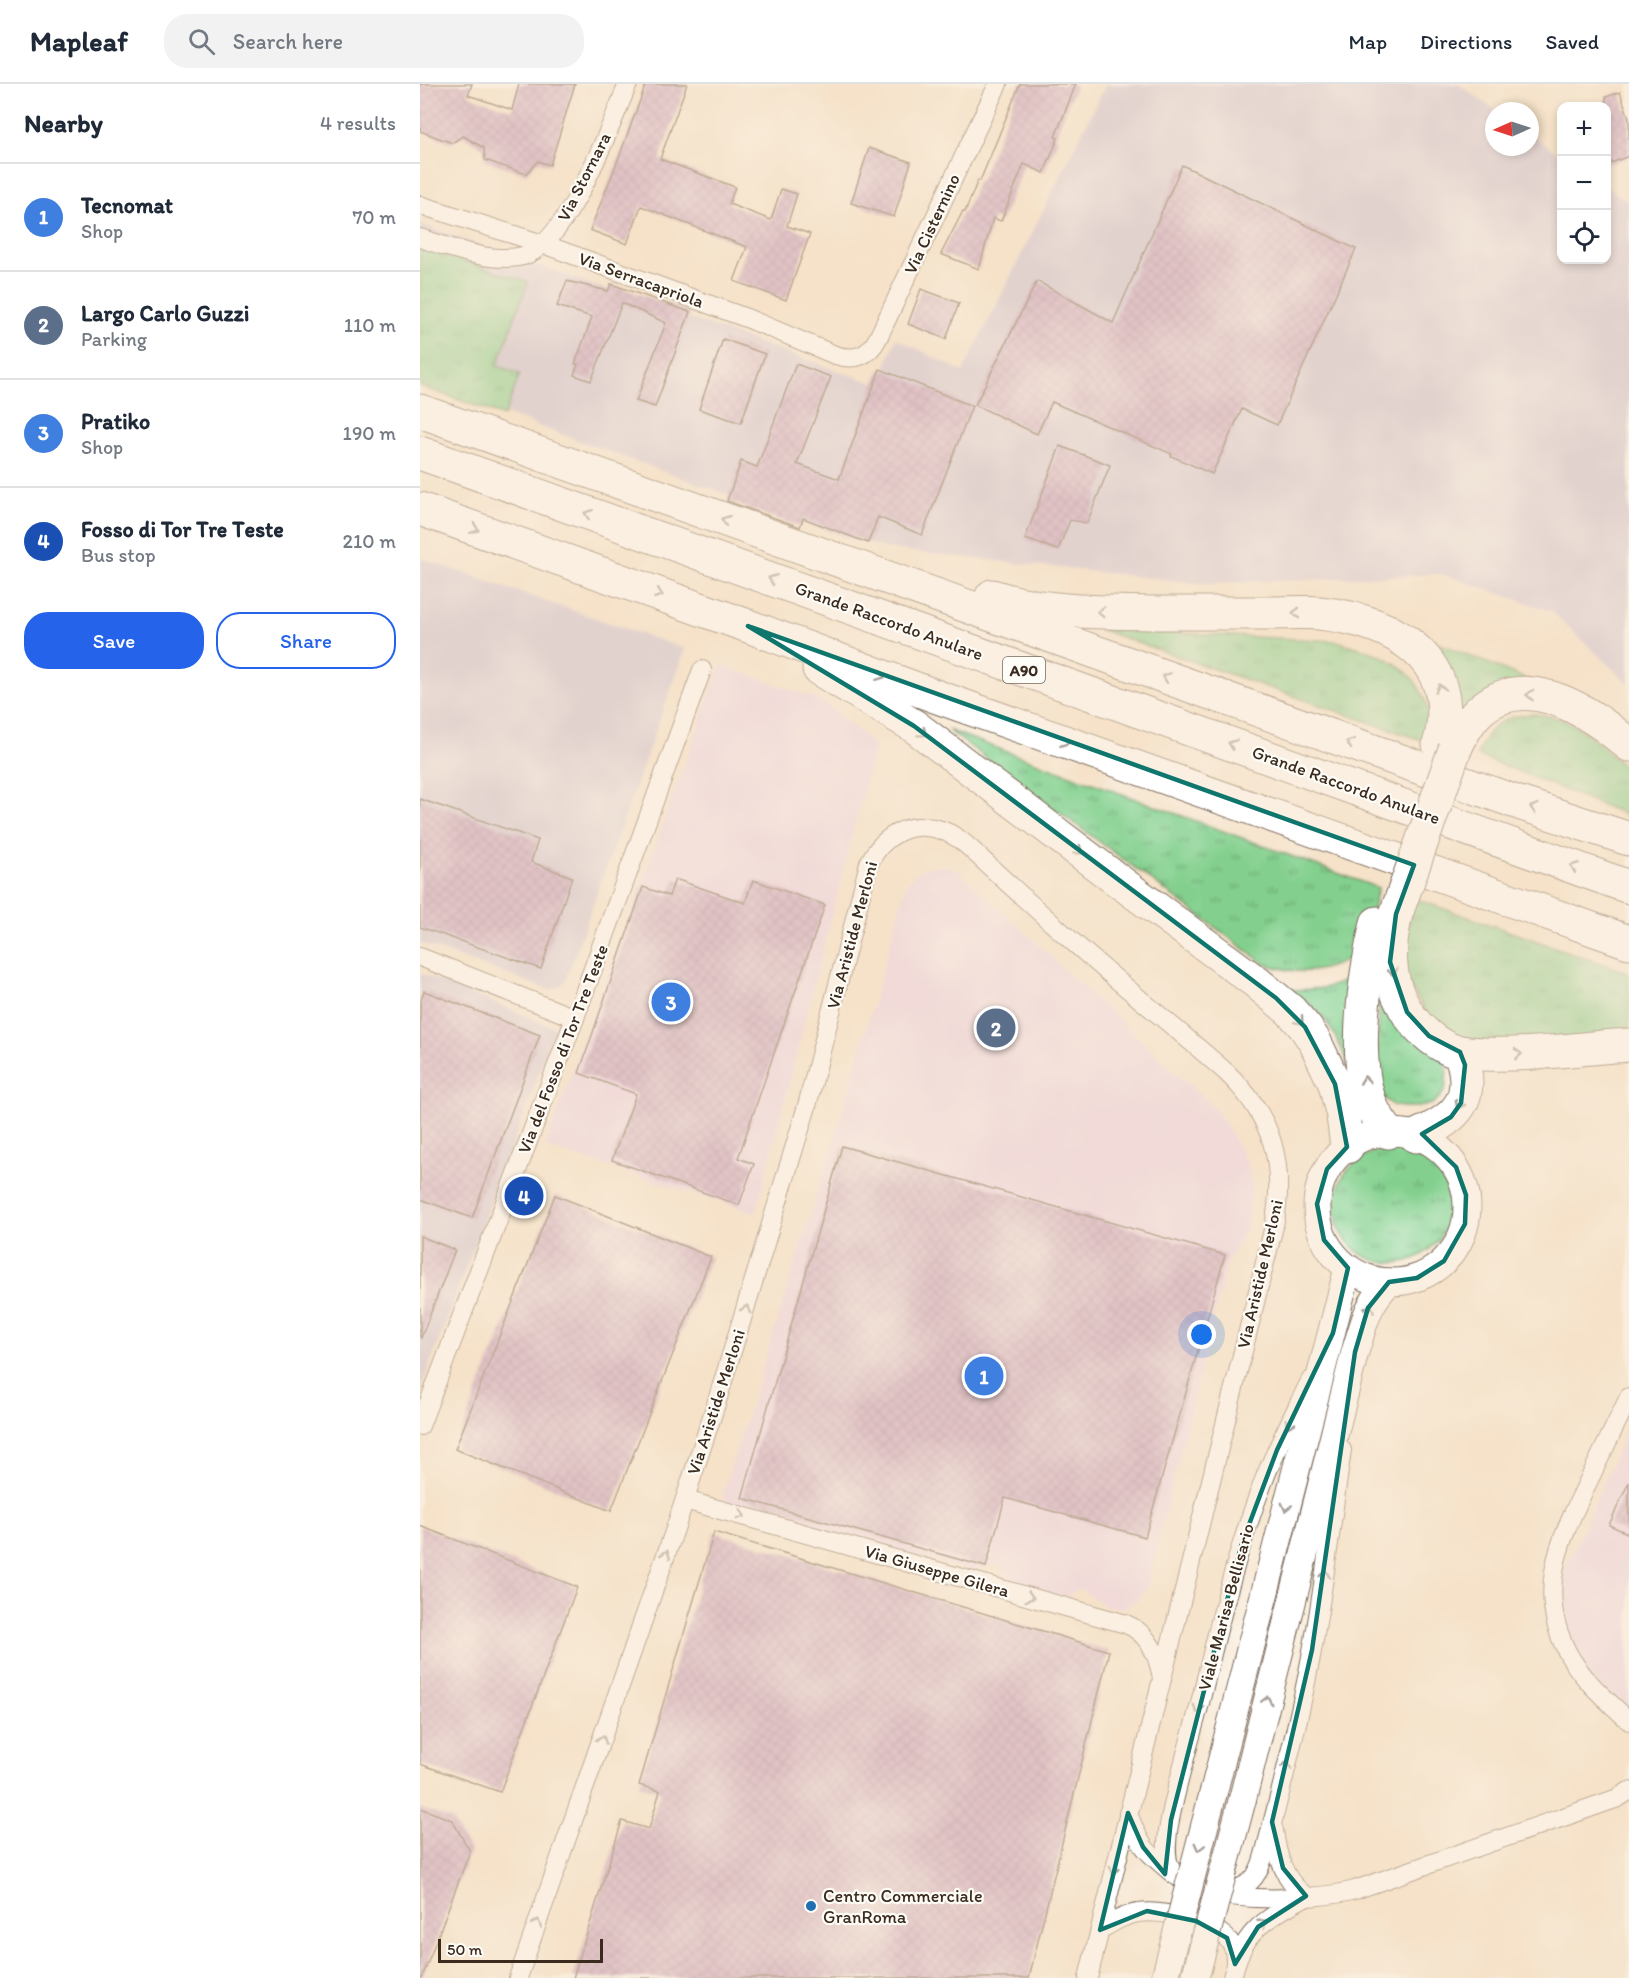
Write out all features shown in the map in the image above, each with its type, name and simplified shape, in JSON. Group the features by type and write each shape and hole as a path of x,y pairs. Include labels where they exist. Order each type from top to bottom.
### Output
{"highway":[{"path":"420,411 1519,803 1629,839"},
{"name":"Grande Raccordo Anulare","path":"420,453 1629,887"},
{"path":"420,509 748,626 946,700 1629,942"},
{"path":"832,558 921,571 1010,602 1059,609 1122,613 1318,613 1369,623 1405,641 1420,653 1435,672 1442,689 1447,747"},
{"path":"748,626 914,726 1276,998 1305,1027 1323,1058 1339,1098 1347,1147"},
{"path":"1460,1052 1466,1076 1461,1103 1451,1117 1441,1125 1402,1134 1377,1117 1366,1091 1362,1049 1364,996 1370,956 1447,747 1484,707 1504,698 1529,694 1551,698 1578,709 1605,725 1629,745"},
{"path":"1388,910 1390,962 1399,997 1407,1012 1423,1031 1444,1046 1460,1052 1521,1054 1629,1045"}],"main road":[{"path":"1402,1134 1436,1146 1447,1156 1456,1167 1466,1195 1467,1209 1465,1224 1453,1251 1431,1271 1417,1278 1389,1282 1368,1278 1348,1268 1333,1253 1324,1240 1319,1226 1317,1204 1321,1183 1327,1169 1347,1147 1365,1136 1402,1134"},
{"name":"Viale Marisa Bellisario","path":"1165,1978 1314,1397 1333,1334 1348,1268"},
{"path":"1195,1978 1355,1352 1368,1308 1389,1282"}],"street":[{"name":"Via Stornara","path":"420,238 489,256 523,256 543,244 566,215 596,161 628,84"},
{"name":"Via Cisternino","path":"860,358 872,349 878,338 998,84"},
{"name":"Via Serracapriola","path":"420,205 543,244 749,320 835,355 860,358"},
{"name":"Via del Fosso di Tor Tre Teste","path":"420,1426 575,1018 702,670"},
{"name":"Via Aristide Merloni","path":"518,1978 685,1500 788,1173 825,1039 869,862 887,837 896,833 925,828 944,830 969,848 1078,947 1227,1072 1242,1088 1267,1127 1275,1149 1279,1176 1275,1226 1088,1978"},
{"path":"420,957 575,1018"},
{"name":"Viale Marisa Bellisario","path":"1173,1873 1166,1852 1171,1820 1208,1669 1242,1546 1277,1449 1333,1334"},
{"path":"1225,1894 1248,1884 1256,1876 1262,1862 1299,1715 1314,1639 1355,1352"},
{"path":"1629,1397 1565,1530 1556,1559 1552,1596 1557,1625 1571,1659 1593,1687 1629,1721"},
{"name":"Via Giuseppe Gilera","path":"685,1500 1126,1624 1149,1641 1162,1676"},
{"path":"1128,1813 1148,1854 1184,1882 1192,1886 1249,1899 1335,1895 1355,1890 1617,1798 1629,1791"},
{"path":"1272,1822 1283,1868 1295,1887 1306,1896"},
{"path":"1234,1971 1242,1947 1258,1927 1306,1896"},
{"path":"1100,1930 1125,1917 1147,1911 1161,1912 1196,1921 1212,1928 1232,1944 1235,1952 1234,1971"}],"highlighted area":[{"path":"748,626 1414,865 1396,914 1390,962 1407,1012 1429,1036 1460,1052 1465,1065 1461,1103 1451,1117 1422,1134 1456,1167 1466,1195 1465,1224 1444,1261 1417,1278 1389,1282 1368,1308 1355,1352 1312,1650 1272,1822 1283,1868 1306,1896 1258,1927 1235,1964 1227,1938 1196,1921 1147,1911 1100,1930 1128,1813 1143,1847 1165,1874 1171,1820 1241,1546 1277,1450 1333,1333 1348,1268 1324,1240 1317,1204 1327,1169 1347,1147 1335,1084 1305,1027 1276,998 914,726"}],"shaded area":[{"path":"1106,84 1458,84 1485,103 1485,156 1539,156 1539,140 1557,153 1557,264 1611,264 1611,190 1629,202 1629,684 1551,611 1441,574 1206,584 888,549 825,530 420,383 420,224 879,385 896,338 963,372"},
{"path":"420,558 685,649 566,979 560,987 550,990 420,943"},
{"path":"721,665 814,698 828,706 875,745 756,1213 545,1147"},
{"path":"935,866 959,871 1216,1110 1235,1140 1248,1167 1252,1187 1246,1229 1227,1263 1147,1587 1141,1597 1119,1608 1105,1606 1080,1588 1064,1598 1010,1583 999,1564 971,1571 725,1503 723,1493 842,1115 906,886 913,876 923,869"},
{"path":"420,973 556,1028 420,1391"},
{"path":"1629,1425 1629,1712 1591,1679 1567,1633 1563,1608 1562,1576"}],"green space":[{"path":"420,247 528,282 497,366 520,374 504,416 420,386"},
{"path":"1098,629 1336,641 1361,648 1398,665 1416,684 1429,713 1424,741"},
{"path":"1411,632 1539,684 1454,727"},
{"path":"1534,714 1558,718 1575,725 1629,771 1629,816 1477,755 1487,736 1498,724 1514,717"},
{"path":"948,730 1378,888 1362,943 1351,957 1324,969 1297,971 1265,964"},
{"path":"1413,898 1629,973 1629,1036 1482,1044 1436,1028 1401,972"},
{"path":"1356,974 1353,1075 1336,1037 1322,1016 1302,998 1288,990 1331,986"},
{"path":"1380,978 1444,1061 1447,1070 1445,1090 1432,1104 1418,1107 1394,1106 1385,1099 1377,1081"},
{"path":"1392,1149 1414,1153 1432,1166 1445,1184 1449,1206 1445,1228 1432,1246 1414,1259 1392,1263 1370,1259 1352,1246 1339,1228 1335,1206 1339,1184 1352,1166 1370,1153"}],"building":[{"path":"420,84 472,84 468,95 512,110 519,84 575,84 550,165 538,161 526,174 485,160 484,148 463,136 452,143 420,131"},
{"path":"646,84 687,84 660,159 735,187 729,204 771,220 781,189 797,194 787,226 810,234 786,300 734,281 747,247 641,206 627,244 590,230"},
{"path":"1020,84 1076,84 1055,137 1058,138 1044,173 1024,164 1001,221 993,218 979,269 941,254 963,211 965,212 978,180 980,181"},
{"path":"1620,92 1629,118 1629,156 1611,163 1611,102 1606,102 1606,97"},
{"path":"869,148 911,162 894,217 851,203"},
{"path":"1182,165 1356,249 1277,425 1242,409 1212,474 1171,456 1172,454 1052,402 1037,434 975,405 1037,281 1113,323"},
{"path":"567,281 608,291 611,284 690,312 655,407 636,401 666,323 622,303 591,381 574,375 578,364 575,364 592,317 557,306"},
{"path":"921,289 959,303 946,339 908,324"},
{"path":"723,339 765,354 741,423 699,409"},
{"path":"796,364 831,377 797,464 839,479 880,369 972,406 922,535 878,517 868,543 803,518 800,527 727,501 741,461 757,467"},
{"path":"1060,446 1110,465 1087,523 1070,520 1058,550 1025,539"},
{"path":"420,799 538,840 531,862 572,877 541,969 420,927"},
{"path":"675,879 745,903 753,880 825,905 738,1158 754,1164 739,1205 612,1160 636,1094 579,1073 643,887 669,896"},
{"path":"424,991 540,1035 472,1218 420,1199 420,1003"},
{"path":"842,1146 1225,1255 1145,1537 1005,1498 986,1567 742,1498"},
{"path":"555,1195 711,1257 611,1511 455,1449"},
{"path":"420,1236 455,1250 421,1338 420,1337"},
{"path":"1629,1482 1629,1534 1609,1525"},
{"path":"420,1526 577,1587 500,1792 420,1764"},
{"path":"714,1532 1109,1651 1029,1978 573,1978 622,1821 649,1829 660,1791 639,1785"},
{"path":"420,1808 452,1820 470,1851 422,1978 420,1978"}],"place":[{"name":"Pratiko","path":"671,1002"},
{"name":"Largo Carlo Guzzi","path":"996,1028"},
{"name":"Fosso di Tor Tre Teste","path":"524,1196"},
{"name":"Tecnomat","path":"984,1376"},
{"name":"Centro Commerciale GranRoma","path":"811,1906"}]}
